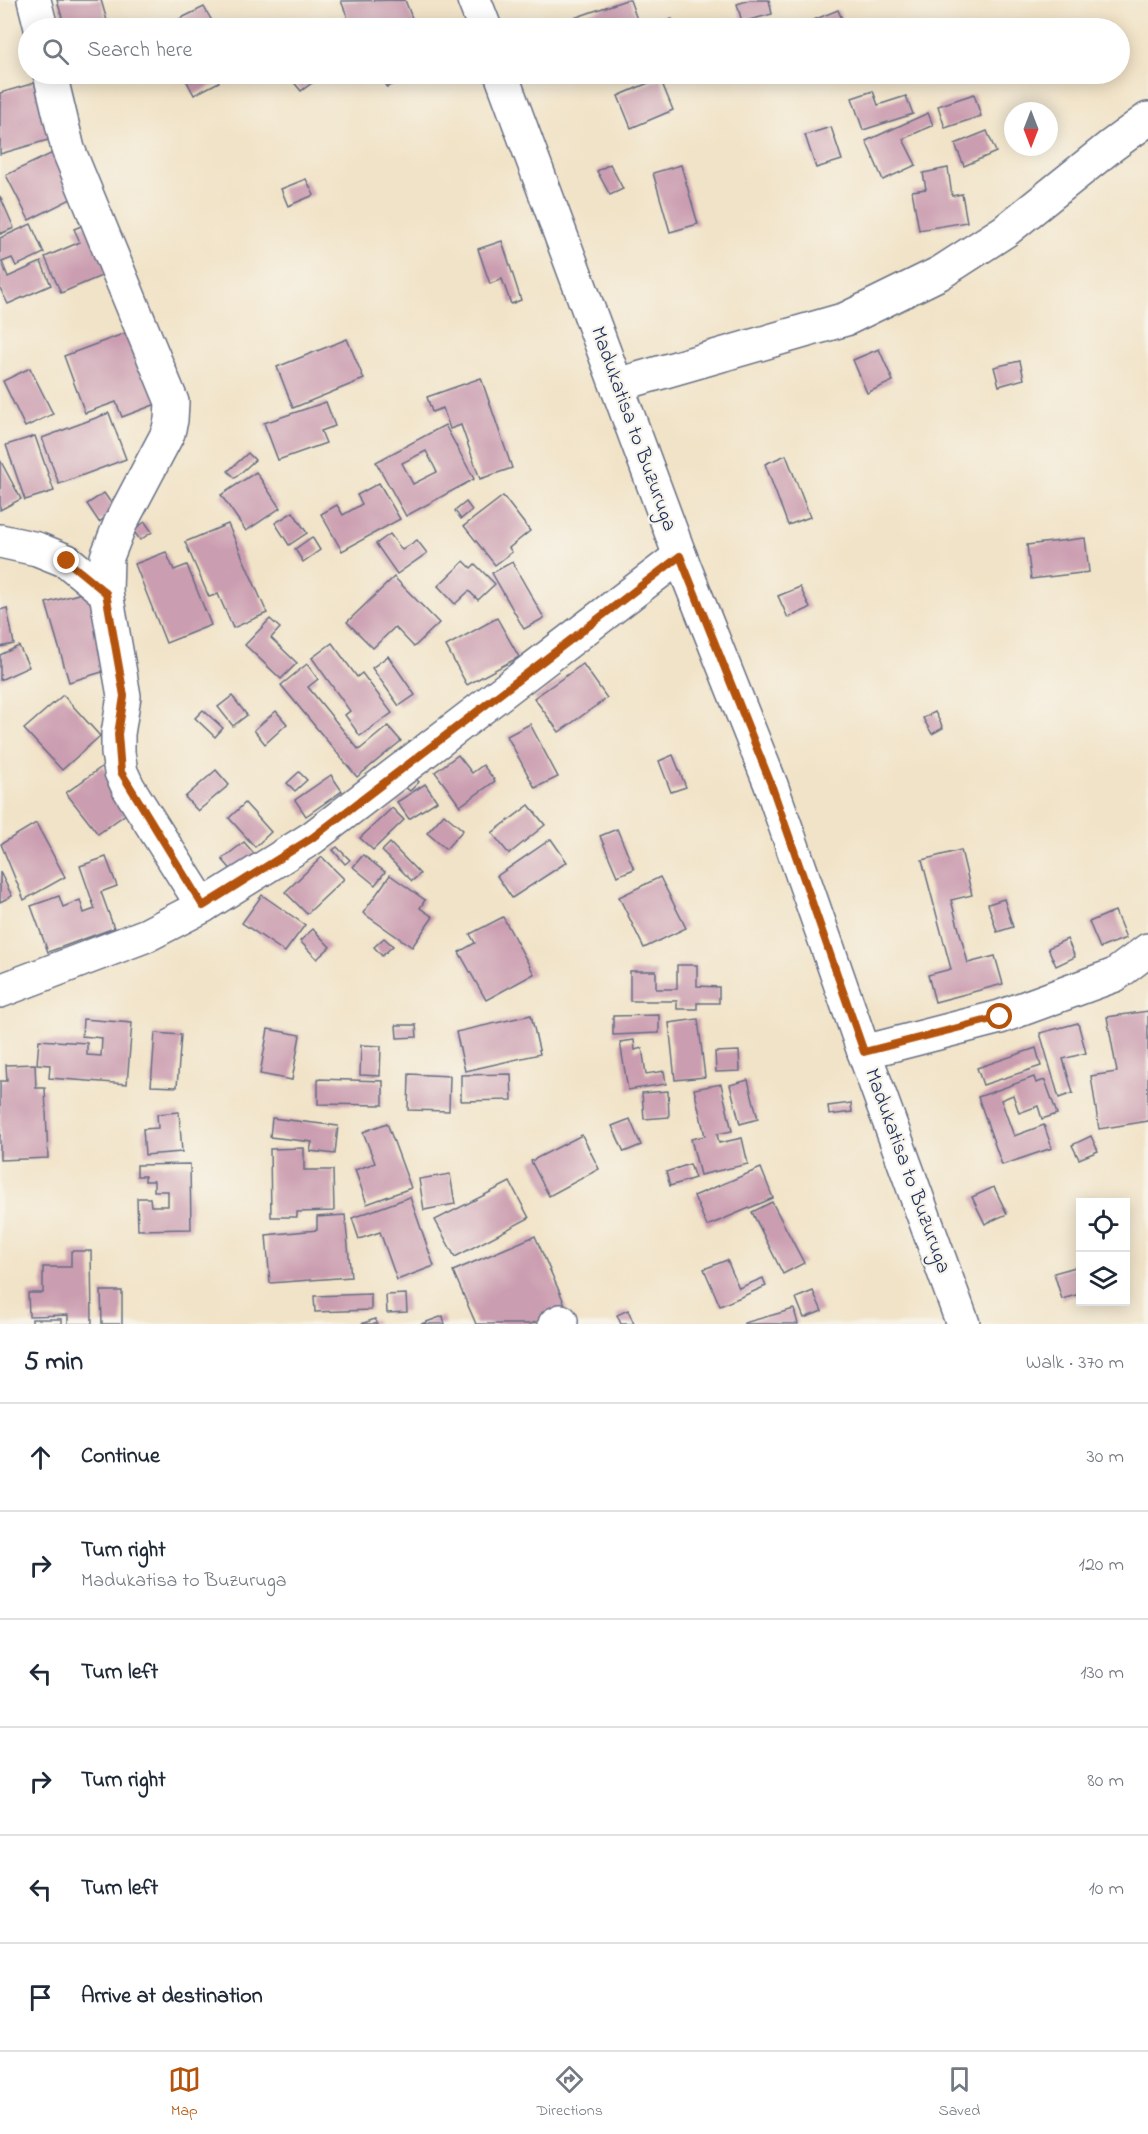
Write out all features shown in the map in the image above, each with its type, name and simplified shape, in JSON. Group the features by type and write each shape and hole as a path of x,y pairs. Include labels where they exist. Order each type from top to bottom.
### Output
{"street":[{"path":"34,0 38,18"},
{"path":"474,0 481,18"},
{"path":"52,84 68,148 172,402 168,433 120,524 107,557 106,593 124,696 118,734 121,772 203,906"},
{"name":"Madukatisa to Buzuruga","path":"505,84 680,556 771,784 864,1052 963,1324"},
{"path":"617,385 846,319 940,273 1005,231 1148,119"},
{"path":"0,541 37,549 67,561 106,593"},
{"path":"0,991 147,935 203,906 312,838 680,556"},
{"path":"864,1052 1000,1017 1115,975 1148,950"}],"building":[{"path":"57,0 101,0 106,18 62,18"},
{"path":"405,0 412,18 348,18 341,1"},
{"path":"630,0 636,18 574,18"},
{"path":"750,0 769,0 772,14 757,18 741,18 737,4"},
{"path":"204,7 210,18 181,18"},
{"path":"838,10 842,18 818,18"},
{"path":"39,84 55,138 0,154 0,93"},
{"path":"188,84 215,84 194,95"},
{"path":"295,84 310,84 301,91"},
{"path":"646,84 662,84 673,110 631,128 618,96"},
{"path":"873,91 878,105 906,96 913,114 863,130 852,98"},
{"path":"974,94 981,116 945,128 938,106"},
{"path":"928,113 933,125 903,139 916,165 883,180 866,141"},
{"path":"831,127 842,160 816,168 805,135"},
{"path":"987,131 996,152 964,166 955,144"},
{"path":"57,151 79,195 29,220 6,175"},
{"path":"610,164 623,189 610,195 597,171"},
{"path":"681,165 698,224 670,232 653,173"},
{"path":"948,168 952,196 962,194 967,222 919,230 912,191 926,189 923,173"},
{"path":"306,179 314,195 288,206 281,189"},
{"path":"0,196 14,228 0,234"},
{"path":"91,222 113,271 61,293 45,257 80,242 74,229"},
{"path":"31,224 44,253 16,266 12,258 2,262 8,277 41,262 51,285 8,304 0,288 0,238"},
{"path":"502,241 521,300 511,304 502,279 490,284 478,249"},
{"path":"131,331 159,403 122,417 116,402 85,413 64,356"},
{"path":"347,339 364,379 293,408 277,367"},
{"path":"879,349 893,381 867,393 853,360"},
{"path":"1020,361 1024,379 999,386 994,367"},
{"path":"30,368 53,414 25,427 3,381"},
{"path":"481,378 512,468 480,479 461,425 450,429 443,408 432,412 427,397"},
{"path":"326,402 335,426 321,431 326,443 278,460 264,423"},
{"path":"109,413 126,459 59,484 42,438"},
{"path":"445,425 474,479 406,516 376,462","holes":["426,451 437,472 413,484 402,463"]},
{"path":"35,436 54,491 25,500 6,445"},
{"path":"248,453 255,460 235,478 228,471"},
{"path":"786,455 810,517 788,525 765,464"},
{"path":"0,460 21,499 0,510"},
{"path":"256,472 280,508 246,531 221,495"},
{"path":"379,483 400,519 342,551 321,514 337,505 343,515 362,504 357,495"},
{"path":"104,493 116,510 99,522 87,504"},
{"path":"503,496 530,531 509,548 512,552 495,565 464,526"},
{"path":"466,502 472,510 461,519 455,511"},
{"path":"293,512 307,533 289,545 275,523"},
{"path":"145,522 152,532 140,540 133,530"},
{"path":"228,524 267,613 233,628 218,594 209,597 185,542"},
{"path":"390,534 402,550 417,540 427,553 397,574 376,544"},
{"path":"312,537 320,550 303,562 295,549"},
{"path":"1085,538 1089,572 1031,579 1027,545"},
{"path":"166,552 174,570 187,565 211,625 166,643 135,564"},
{"path":"464,561 471,568 475,564 495,584 478,600 469,591 455,604 438,586"},
{"path":"512,562 544,618 524,629 492,573"},
{"path":"394,577 439,623 414,647 395,627 373,648 347,622"},
{"path":"800,587 810,608 788,618 778,596"},
{"path":"89,591 112,669 69,682 46,603"},
{"path":"7,608 14,644 0,647 0,610"},
{"path":"497,618 519,657 467,685 446,646"},
{"path":"270,619 280,628 271,638 297,663 281,679 245,645"},
{"path":"332,643 357,677 362,673 392,713 360,736 345,715 350,711 312,658"},
{"path":"19,646 29,667 0,680 0,655"},
{"path":"388,656 415,695 399,706 372,668"},
{"path":"307,664 318,679 308,687 359,750 388,726 401,741 357,777 281,685"},
{"path":"583,664 607,698 559,732 534,698"},
{"path":"63,695 100,736 62,770 24,729"},
{"path":"232,696 247,715 233,726 218,707"},
{"path":"203,710 223,728 215,737 195,718"},
{"path":"276,711 287,724 265,744 254,730"},
{"path":"935,712 943,728 932,734 923,718"},
{"path":"530,724 558,777 535,788 507,736"},
{"path":"458,755 472,773 483,765 495,781 460,806 435,772"},
{"path":"673,755 686,787 671,792 659,761"},
{"path":"103,766 134,808 98,834 66,793"},
{"path":"216,770 229,785 198,811 185,797"},
{"path":"299,772 307,780 295,791 287,783"},
{"path":"331,775 342,791 306,816 295,800"},
{"path":"414,777 419,782 410,791 404,786"},
{"path":"425,784 437,801 409,819 397,802"},
{"path":"245,803 271,832 255,847 229,818"},
{"path":"529,805 545,825 509,854 492,833"},
{"path":"392,808 404,820 373,850 360,838"},
{"path":"444,814 463,830 446,849 427,833"},
{"path":"36,823 65,877 24,900 1,844"},
{"path":"617,829 634,869 617,876 600,836"},
{"path":"551,839 567,862 512,898 497,876"},
{"path":"244,842 257,857 235,874 222,859"},
{"path":"390,843 420,874 412,881 382,851"},
{"path":"337,847 350,860 345,864 333,850"},
{"path":"961,850 972,895 951,900 968,963 995,956 1003,984 935,1002 928,975 951,969 922,860"},
{"path":"363,855 385,872 375,885 353,867"},
{"path":"106,857 117,886 101,892 114,928 48,952 31,906 59,896 63,907 80,900 84,913 95,909 80,866"},
{"path":"322,857 344,879 307,914 285,892"},
{"path":"0,872 12,896 0,902"},
{"path":"390,875 425,900 420,908 433,917 412,947 363,913"},
{"path":"660,877 686,928 644,948 619,897"},
{"path":"262,895 305,925 285,952 242,923"},
{"path":"1004,899 1013,927 997,932 988,904"},
{"path":"1115,911 1126,938 1100,948 1089,922"},
{"path":"503,917 534,974 486,1000 459,952 475,943 470,934"},
{"path":"313,929 330,947 317,959 300,941"},
{"path":"384,938 393,946 382,956 374,947"},
{"path":"1067,939 1075,957 1056,966 1048,948"},
{"path":"677,965 697,965 697,986 719,987 719,1003 697,1003 697,1009 677,1009 677,1001 630,1001 630,971 656,971 656,989 677,989"},
{"path":"1148,1011 1148,1121 1099,1129 1091,1076 1117,1072 1107,1017"},
{"path":"531,1015 540,1054 465,1071 456,1032"},
{"path":"659,1015 659,1033 613,1035 613,1016"},
{"path":"83,1019 132,1023 127,1084 49,1078 50,1065 37,1064 39,1040 87,1043 87,1055 101,1056 102,1038 82,1036"},
{"path":"698,1019 705,1077 675,1080 669,1023"},
{"path":"1078,1023 1086,1053 1063,1059 1073,1093 1059,1098 1040,1033"},
{"path":"396,1025 416,1025 417,1037 397,1038"},
{"path":"268,1029 300,1035 292,1080 260,1074"},
{"path":"155,1033 181,1035 177,1087 151,1086"},
{"path":"634,1040 635,1050 642,1048 646,1074 664,1071 666,1084 628,1090 620,1042"},
{"path":"361,1045 381,1046 380,1076 360,1075"},
{"path":"1036,1048 1041,1066 983,1085 977,1068"},
{"path":"739,1051 740,1071 716,1072 715,1052"},
{"path":"35,1064 36,1088 45,1088 48,1158 0,1160 0,1081 7,1081 6,1065"},
{"path":"409,1074 450,1076 449,1111 408,1110"},
{"path":"511,1074 512,1100 461,1101 461,1075"},
{"path":"1034,1077 1036,1083 1045,1080 1057,1114 1042,1119 1038,1106 1019,1113 1013,1095 1001,1100 1014,1136 1044,1125 1052,1148 1002,1165 978,1097"},
{"path":"318,1079 383,1081 383,1105 318,1104"},
{"path":"748,1080 758,1119 740,1124 730,1085"},
{"path":"721,1084 732,1131 717,1134 719,1143 742,1138 748,1164 700,1175 691,1139 705,1136 694,1089"},
{"path":"668,1091 669,1117 644,1119 642,1093"},
{"path":"851,1103 852,1112 829,1115 828,1106"},
{"path":"179,1112 182,1152 145,1155 143,1129 158,1128 157,1114"},
{"path":"272,1118 338,1126 335,1154 310,1151 312,1142 270,1137"},
{"path":"630,1119 641,1145 624,1152 612,1126"},
{"path":"387,1123 411,1188 367,1204 355,1170 375,1163 363,1132"},
{"path":"582,1135 599,1169 549,1196 531,1161"},
{"path":"1091,1136 1098,1151 1079,1159 1072,1145"},
{"path":"304,1148 304,1170 333,1170 334,1211 297,1212 297,1217 271,1217 270,1149"},
{"path":"190,1164 191,1229 138,1230 137,1198 150,1198 151,1206 168,1206 168,1191 154,1191 154,1181 145,1181 145,1176 137,1176 137,1165"},
{"path":"690,1164 695,1178 670,1186 666,1172"},
{"path":"761,1168 773,1198 707,1226 694,1196"},
{"path":"450,1174 455,1204 424,1210 419,1179"},
{"path":"510,1182 529,1218 455,1257 435,1220"},
{"path":"994,1187 1007,1214 985,1224 972,1197"},
{"path":"410,1197 434,1266 397,1280 380,1232 359,1239 352,1218"},
{"path":"772,1202 804,1263 783,1274 752,1212"},
{"path":"345,1215 351,1277 270,1283 266,1235 317,1230 317,1217"},
{"path":"535,1236 567,1309 531,1324 476,1324 453,1271"},
{"path":"71,1251 91,1251 92,1324 68,1324 68,1315 29,1316 28,1293 43,1293 43,1267 71,1267"},
{"path":"727,1260 739,1288 763,1278 766,1286 720,1306 704,1269"},
{"path":"1076,1267 1076,1295 1062,1299 1054,1273"},
{"path":"101,1291 122,1291 122,1324 102,1324"},
{"path":"813,1291 822,1311 804,1318 796,1298"},
{"path":"371,1294 371,1310 315,1312 314,1296"},
{"path":"406,1294 407,1312 387,1313 386,1295"},
{"path":"794,1309 798,1324 744,1324 744,1323"},
{"path":"628,1310 634,1324 621,1324 617,1315"},
{"path":"443,1316 445,1324 421,1324"},
{"path":"32,1319 62,1319 62,1324 32,1324"},
{"path":"375,1319 377,1324 361,1324"}],"route":[{"path":"67,561 106,593 124,696 118,734 121,772 128,787 203,906 312,838 680,556 771,784 864,1052 1000,1017"}]}
